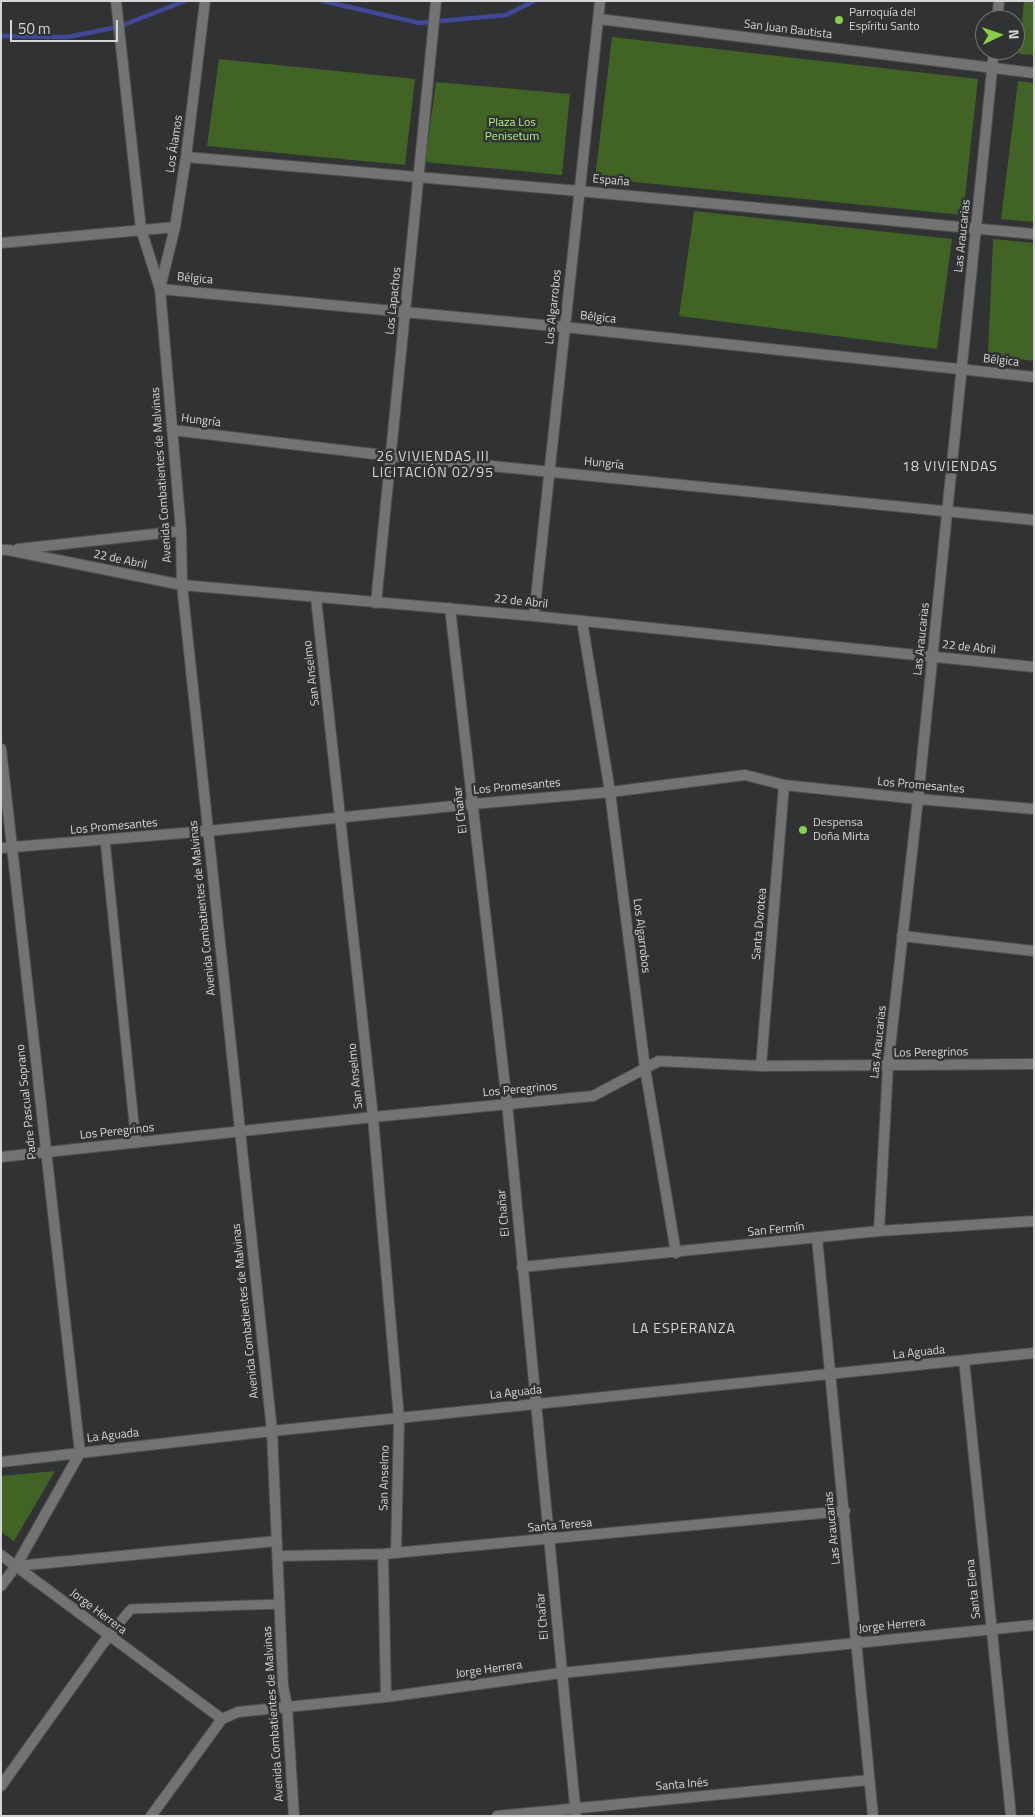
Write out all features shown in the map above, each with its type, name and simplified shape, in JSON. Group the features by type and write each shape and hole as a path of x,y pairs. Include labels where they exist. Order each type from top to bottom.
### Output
{"street":[{"name":"Avenida Combatientes de Malvinas","path":"116,1 141,229 160,289 181,531 182,586 272,1431 283,1686 287,1706 294,1816"},
{"name":"Los Álamos","path":"160,289 175,227 186,157 205,1"},
{"name":"Los Lapachos","path":"376,603 436,1"},
{"name":"Los Algarrobos","path":"534,616 600,1"},
{"name":"San Juan Bautista","path":"599,19 1034,72"},
{"name":"Las Araucarias","path":"879,1231 888,1066 918,799 993,60"},
{"name":"España","path":"186,157 419,176 1034,234"},
{"path":"1,243 175,227"},
{"name":"Bélgica","path":"160,289 564,327 1034,377"},
{"name":"Hungría","path":"172,430 391,456 1034,520"},
{"name":"22 de Abril","path":"5,550 181,531"},
{"name":"22 de Abril","path":"5,550 182,586 450,608 1034,667"},
{"name":"San Anselmo","path":"316,598 373,1117 399,1419 396,1553"},
{"name":"El Chañar","path":"450,608 507,1104 575,1812"},
{"name":"Los Algarrobos","path":"582,621 610,792 645,1068 676,1253"},
{"name":"Padre Pascual Soprano","path":"1,749 7,848 80,1453"},
{"name":"Los Promesantes","path":"7,848 208,831 610,792 744,775 784,785 918,799 1034,808"},
{"name":"Santa Dorotea","path":"761,1066 784,785"},
{"path":"902,936 1034,951"},
{"name":"Los Peregrinos","path":"1,1157 373,1117 593,1096 659,1061 761,1066 1034,1064"},
{"name":"San Fermín","path":"522,1267 676,1253 879,1231 1034,1221"},
{"name":"Las Araucarias","path":"817,1238 873,1816"},
{"name":"La Aguada","path":"1,1462 272,1431 1034,1353"},
{"name":"Santa Elena","path":"964,1360 1011,1816"},
{"path":"1,1586 16,1566 80,1453"},
{"name":"Santa Teresa","path":"278,1556 396,1553 844,1511"},
{"path":"16,1566 277,1541"},
{"path":"383,1554 386,1696"},
{"name":"Jorge Herrera","path":"1,1555 222,1719 238,1712 386,1696 561,1672 1034,1625"},
{"path":"1,1786 109,1635"},
{"path":"151,1816 222,1719"},
{"name":"Santa Inés","path":"497,1816 575,1812 869,1780"}],"lane":[{"path":"105,840 136,1143"},
{"path":"109,1635 131,1609 280,1604"}],"green space":[{"path":"1024,1 1034,1 1034,55 1025,54 1025,10 1023,10"},
{"path":"612,37 978,79 963,215 595,178"},
{"path":"219,59 415,79 405,165 207,146"},
{"path":"1018,81 1034,83 1034,222 1001,219"},
{"name":"Plaza Los Penisetum","path":"436,82 570,94 562,175 425,162"},
{"path":"694,211 952,239 937,349 679,316"},
{"path":"993,239 1034,243 1034,361 988,355"},
{"path":"55,1471 14,1541 1,1532 1,1476"}],"waterway":[{"path":"1,36 67,37 118,27 185,1"},
{"path":"323,1 419,23 506,15 534,1"}],"place":[{"name":"Parroquía del Espíritu Santo","path":"839,20"},
{"name":"Despensa Doña Mirta","path":"803,830"}],"district":[{"name":"26 VIVIENDAS III LICITACIÓN 02/95","path":"433,466"},
{"name":"18 VIVIENDAS","path":"950,468"},
{"name":"LA ESPERANZA","path":"684,1330"}]}
